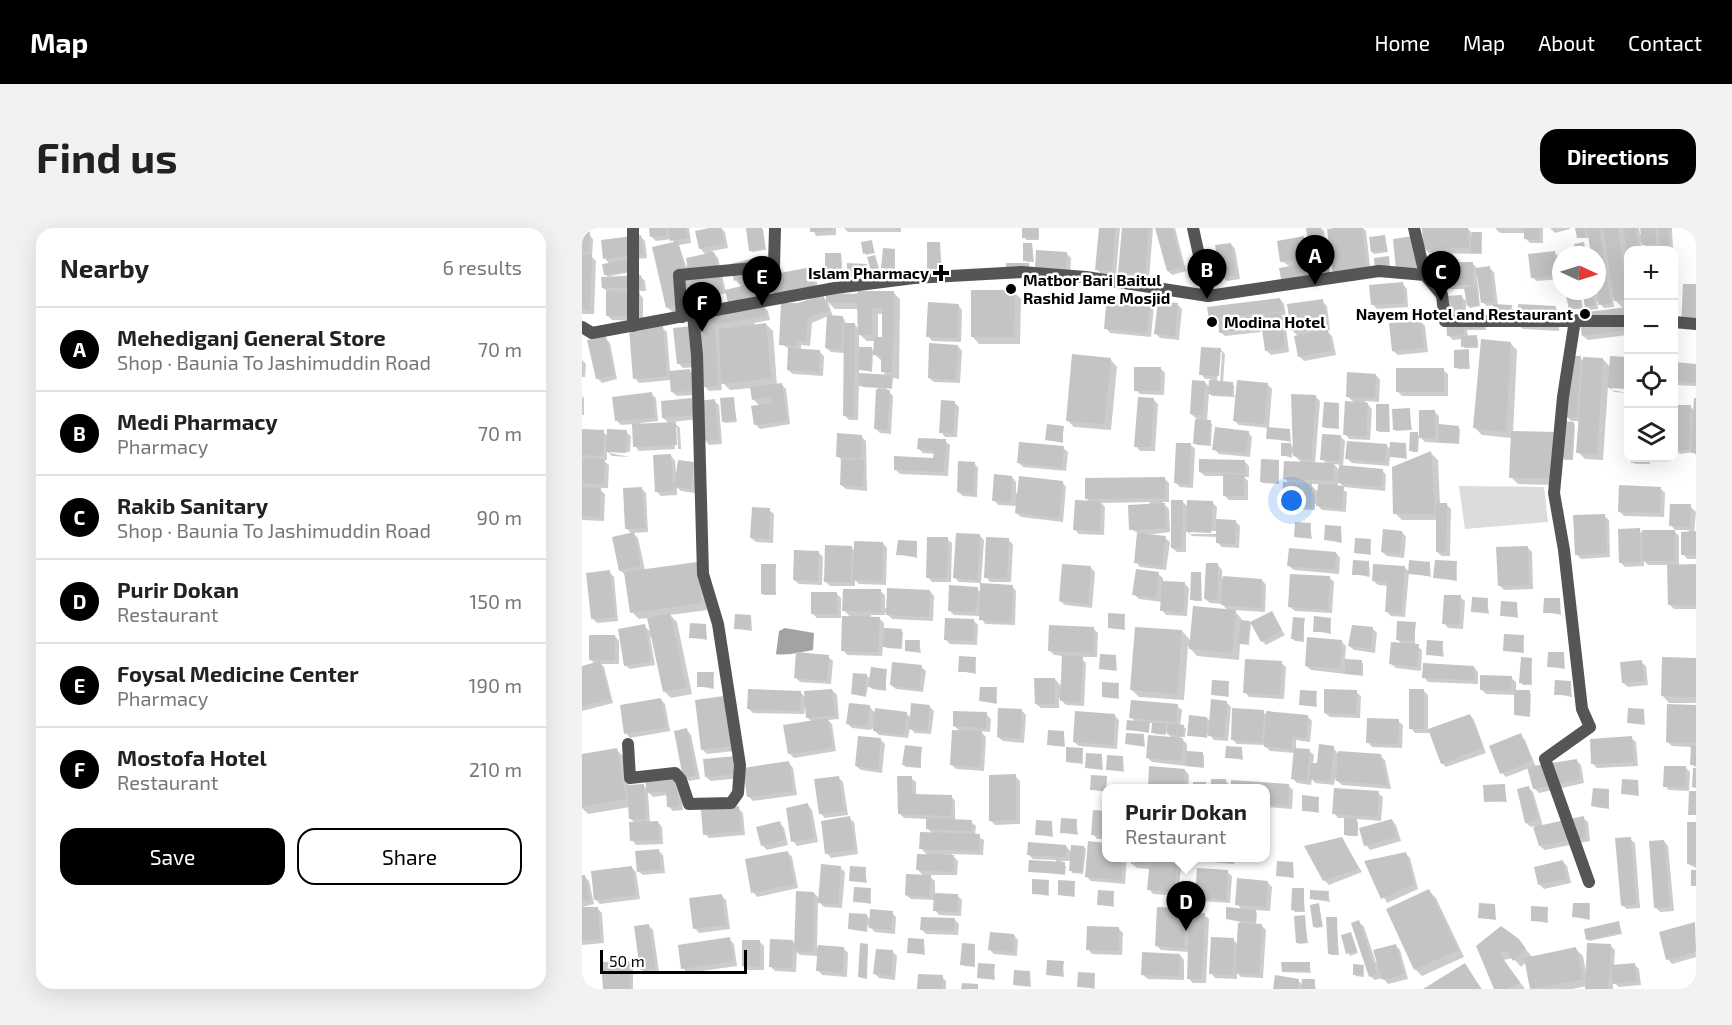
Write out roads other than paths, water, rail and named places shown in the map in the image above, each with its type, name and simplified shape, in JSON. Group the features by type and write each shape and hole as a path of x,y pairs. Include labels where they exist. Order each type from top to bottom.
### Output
{"street":[{"path":"633,228 633,326"},
{"path":"628,744 630,778 675,772 681,780 689,804 731,803 738,793 740,765 718,624 703,574 697,356 680,275 774,266 775,228"},
{"path":"1193,228 1208,296"},
{"path":"1414,228 1425,275 1442,295 1445,321 1624,321"},
{"path":"582,327 592,333 847,286 914,278 1021,272 1086,277 1208,296 1379,271 1425,275"},
{"path":"1575,320 1563,397 1554,493 1564,550 1582,710 1590,727 1545,759 1589,882"},
{"path":"1678,322 1696,324"}],"place":[{"name":"Islam Pharmacy","path":"941,273"},
{"name":"Mehediganj General Store","path":"1315,285"},
{"name":"Matbor Bari Baitul Rashid Jame Mosjid","path":"1011,289"},
{"name":"Medi Pharmacy","path":"1207,299"},
{"name":"Rakib Sanitary","path":"1441,301"},
{"name":"Foysal Medicine Center","path":"762,306"},
{"name":"Nayem Hotel and Restaurant","path":"1585,314"},
{"name":"Modina Hotel","path":"1212,322"},
{"name":"Mostofa Hotel","path":"702,332"},
{"name":"Purir Dokan","path":"1186,931"}]}
